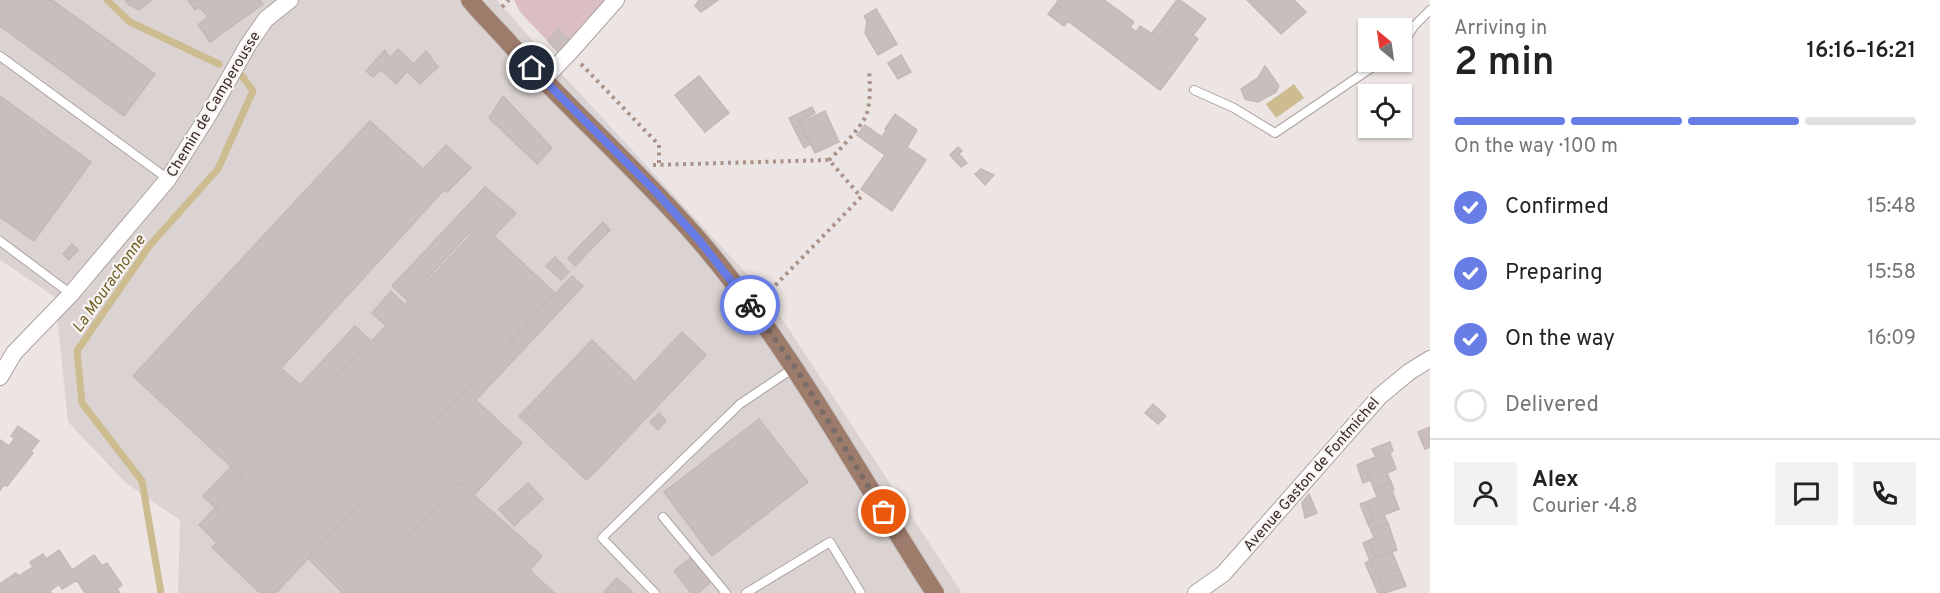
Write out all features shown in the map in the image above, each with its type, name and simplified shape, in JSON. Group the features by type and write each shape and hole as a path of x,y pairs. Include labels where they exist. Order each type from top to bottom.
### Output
{"main road":[{"path":"470,0 543,80 632,168 699,240 753,308 795,367 935,593"}],"street":[{"name":"Chemin de Camperousse","path":"0,377 14,353 71,294 168,179 266,18 290,0"},
{"path":"543,80 616,0"},
{"name":"Avenue Gaston de Fontmichel","path":"1196,593 1223,574 1380,396 1409,372 1430,359"}],"lane":[{"path":"1412,29 1430,10"},
{"path":"0,56 168,179"},
{"path":"1194,90 1234,108 1275,133 1365,72"},
{"path":"0,241 71,294"},
{"path":"655,593 602,538 740,404 795,367"},
{"path":"663,517 726,593"},
{"path":"746,593 830,542 859,592"}],"path":[{"path":"570,52 659,145 659,164"},
{"path":"632,168 659,164 829,160 841,149 866,116 870,88 869,69"},
{"path":"753,308 861,197 829,160"}],"shaded area":[{"path":"0,0 497,0 560,72 767,296 962,593 178,593 180,520 126,483 68,422 55,297 0,260"},
{"path":"514,0 609,0 560,54 520,12"},
{"path":"1294,84 1304,98 1276,118 1266,104"}],"building":[{"path":"0,0 52,0 155,74 124,116 0,26"},
{"path":"125,0 152,0 139,10"},
{"path":"188,0 260,0 263,4 210,42 198,25 208,17 199,7 195,10"},
{"path":"699,0 718,0 701,12 695,6"},
{"path":"1058,0 1104,0 1134,22 1130,27 1136,32 1140,26 1160,39 1167,30 1159,24 1177,0 1206,19 1193,35 1198,39 1165,84 1132,59 1128,66 1068,21 1072,16 1056,4"},
{"path":"1247,0 1294,0 1306,12 1281,34"},
{"path":"1056,4 1072,16 1064,26 1048,14"},
{"path":"876,9 897,44 878,55 865,33 867,21 864,16"},
{"path":"1159,24 1167,30 1160,39 1152,33"},
{"path":"558,29 571,41 560,54 548,41"},
{"path":"398,49 414,64 426,51 438,67 420,84 407,71 396,84 381,70 373,77 366,71 385,50 390,58"},
{"path":"901,55 911,72 898,79 888,63"},
{"path":"1132,59 1165,84 1160,90 1128,66"},
{"path":"1265,66 1279,86 1276,92 1258,102 1245,99 1241,89 1258,78"},
{"path":"699,76 729,113 705,132 675,95"},
{"path":"0,96 91,162 34,241 0,217"},
{"path":"503,96 552,148 537,164 489,118"},
{"path":"812,107 815,113 799,122 810,144 804,148 789,118"},
{"path":"825,111 839,142 815,153 800,123"},
{"path":"895,114 917,130 907,147 926,160 892,211 861,189 885,155 857,135 865,125 882,137"},
{"path":"370,121 423,169 446,145 471,168 447,192 444,190 281,368 300,385 355,326 370,340 339,375 386,326 372,313 391,291 405,305 471,235 469,233 407,300 392,286 485,187 516,213 494,236 555,293 276,593 260,593 212,547 217,543 199,525 243,478 133,376"},
{"path":"958,147 962,151 959,154 967,163 961,167 950,155"},
{"path":"981,169 994,175 985,185 975,174"},
{"path":"603,222 610,230 575,266 568,258"},
{"path":"72,244 78,250 69,260 63,254"},
{"path":"555,257 569,272 561,280 546,266"},
{"path":"572,276 583,286 476,400 522,443 474,495 459,482 356,593 343,593 308,558"},
{"path":"682,332 706,355 595,472 528,407 592,340 635,382"},
{"path":"1153,404 1166,416 1158,424 1145,413"},
{"path":"528,407 595,472 586,480 519,416"},
{"path":"659,413 666,421 658,430 650,422"},
{"path":"759,419 808,482 712,556 664,492"},
{"path":"18,426 39,441 31,451 33,453 7,486 4,485 0,490 0,440 9,446 15,438 11,436"},
{"path":"1430,427 1430,437 1421,440 1418,432"},
{"path":"1430,437 1430,447 1425,449 1421,440"},
{"path":"1390,442 1393,451 1390,453 1396,469 1387,473 1391,482 1374,489 1363,462 1376,457 1372,449"},
{"path":"1363,462 1370,480 1363,483 1357,465"},
{"path":"231,467 243,478 216,508 203,496"},
{"path":"459,482 542,556 530,570 554,593 356,593"},
{"path":"1391,482 1399,509 1374,519 1366,502 1377,497 1374,489"},
{"path":"528,483 543,499 514,526 499,509"},
{"path":"1309,494 1317,513 1305,518 1302,503"},
{"path":"1366,502 1374,519 1367,522 1360,504"},
{"path":"1384,515 1388,523 1371,530 1367,522"},
{"path":"1388,523 1397,550 1376,558 1368,541 1374,538 1371,530"},
{"path":"1368,541 1376,558 1370,561 1363,543"},
{"path":"59,550 72,570 94,555 102,566 107,563 122,585 117,589 120,593 85,593 77,580 62,589 59,584 50,591 51,593 0,593 0,584 16,573 19,576 33,567 30,562 43,554 46,559"},
{"path":"1392,552 1399,569 1379,577 1371,560"},
{"path":"692,557 711,582 698,593 691,593 674,571"},
{"path":"1371,560 1379,577 1372,579 1365,563"},
{"path":"1399,569 1406,586 1385,593 1379,577"},
{"path":"1379,577 1385,593 1378,593 1372,579"},
{"path":"617,578 633,593 603,593"}],"waterway":[{"path":"107,0 130,22 219,64"},
{"name":"La Mourachonne","path":"161,593 142,481 82,403 77,351 150,245 218,169 253,91 239,72"}],"way so far":[{"path":"750,305 795,367 884,512"}],"route":[{"path":"532,68 655,191 699,240 750,305"}]}
